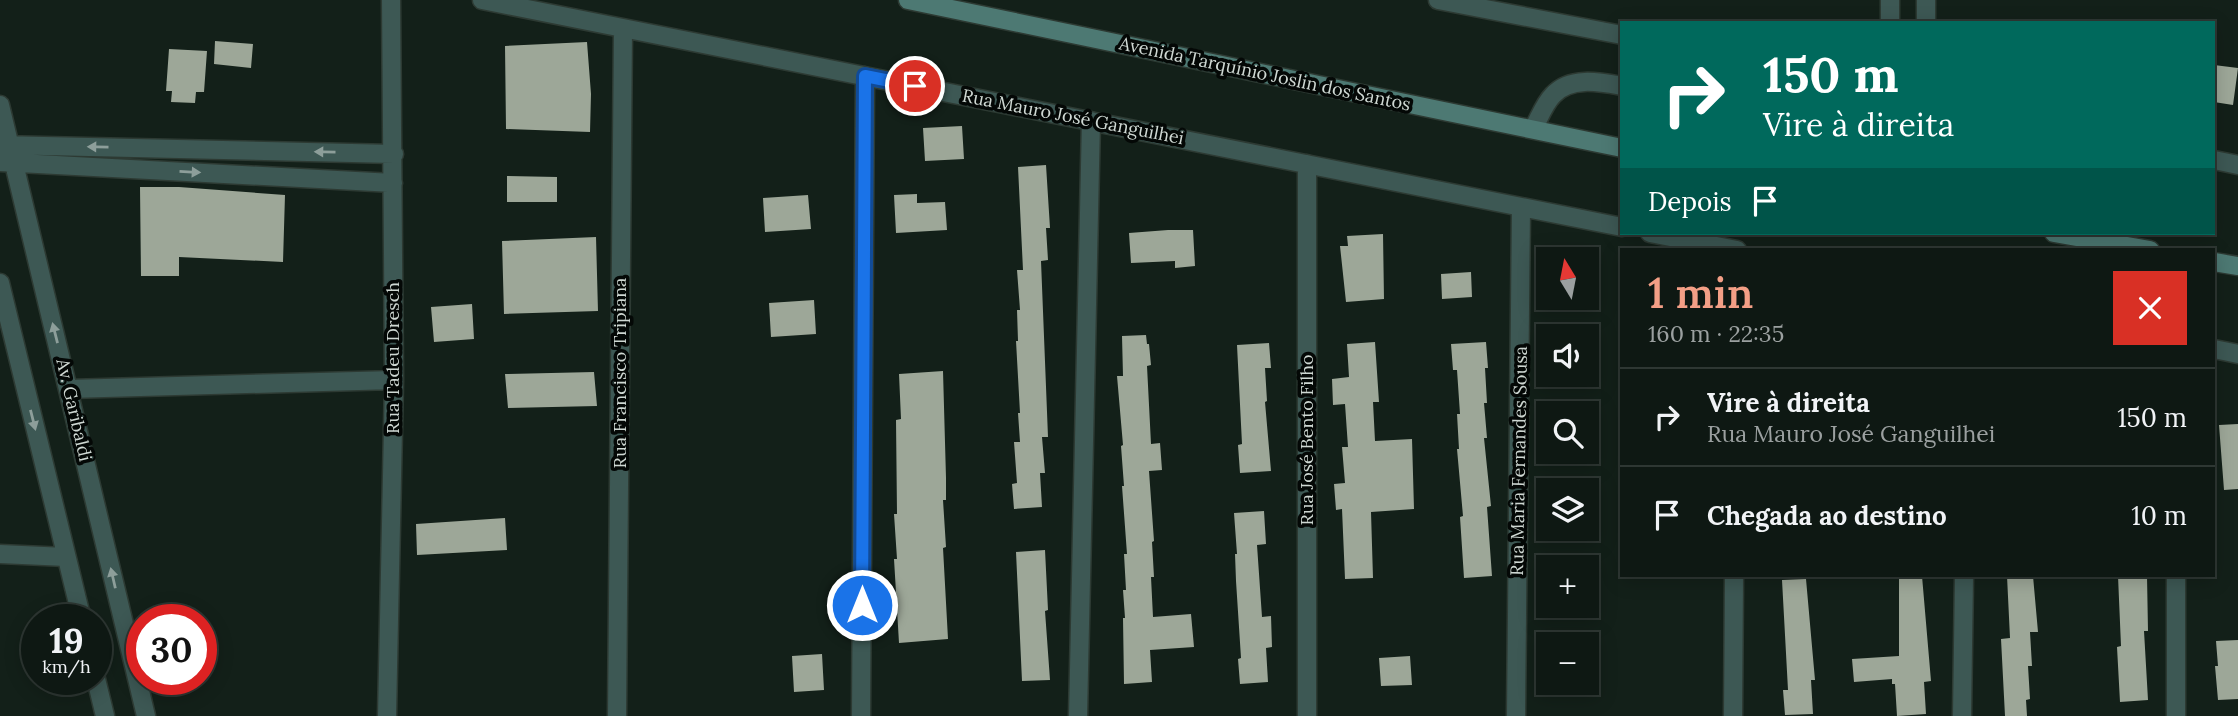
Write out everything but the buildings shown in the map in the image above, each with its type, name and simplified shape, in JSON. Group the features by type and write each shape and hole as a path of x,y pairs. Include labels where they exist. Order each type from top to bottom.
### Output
{"street":[{"name":"Rua Tadeu Dresch","path":"387,716 394,380 391,0"},
{"name":"Rua Mauro José Ganguilhei","path":"482,0 1620,227"},
{"name":"Avenida Tarquínio Joslin dos Santos","path":"908,0 1620,148"},
{"path":"1437,0 1620,35"},
{"path":"1533,0 1533,18"},
{"path":"1890,0 1890,21"},
{"path":"1926,0 1927,21"},
{"name":"Rua Francisco Tripiana","path":"617,716 623,29"},
{"path":"861,716 865,76"},
{"path":"1533,130 1553,94 1573,83 1599,82 1620,86"},
{"name":"Av. Garibaldi","path":"0,104 6,154 69,389 146,716"},
{"path":"1078,716 1091,121"},
{"path":"6,154 394,154"},
{"path":"6,154 393,183"},
{"path":"2215,160 2238,165"},
{"name":"Rua José Bento Filho","path":"1307,164 1307,716"},
{"name":"Rua Maria Fernandes Sousa","path":"1517,716 1521,207"},
{"path":"1660,235 1727,248"},
{"path":"2065,235 2139,248"},
{"path":"2215,262 2237,265"},
{"path":"0,283 78,604"},
{"path":"2215,349 2238,355"},
{"path":"69,389 394,380"},
{"path":"0,554 66,557"},
{"path":"1733,716 1734,577"},
{"path":"1962,716 1964,577"},
{"path":"2176,577 2176,716"},
{"path":"100,695 105,716"}],"route":[{"path":"862,605 865,76 915,86"}]}
